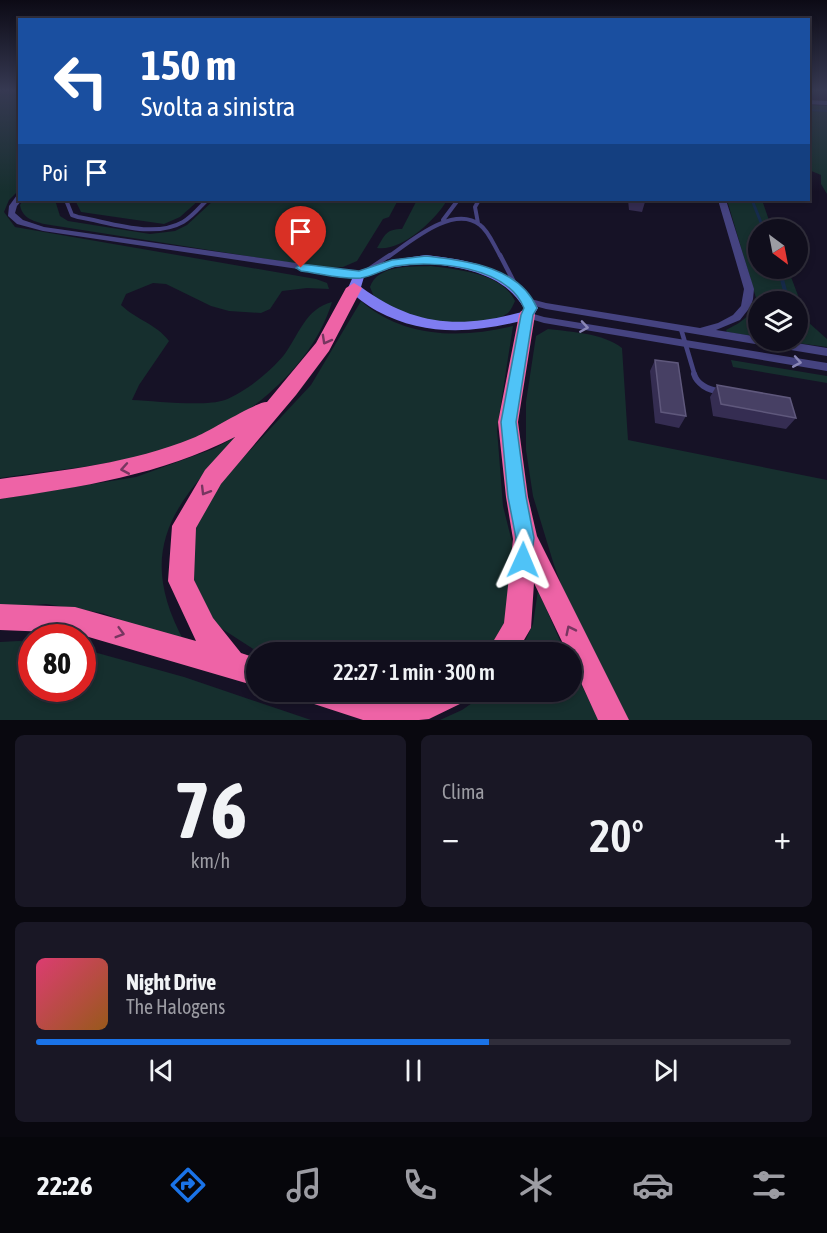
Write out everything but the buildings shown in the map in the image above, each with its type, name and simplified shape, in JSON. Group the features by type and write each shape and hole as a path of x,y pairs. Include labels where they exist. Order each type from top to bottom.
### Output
{"highway":[{"path":"244,668 203,628 181,580 184,526 213,477 289,390 323,347 357,282"},
{"path":"527,308 508,422 517,497 525,538 614,720"},
{"path":"0,489 141,466 177,455 216,439 242,424 289,390"},
{"path":"508,642 517,628 525,538"},
{"path":"0,617 75,620 244,668"},
{"path":"348,702 387,715 433,702"}],"street":[{"path":"18,200 11,214 20,222 43,229 357,282 392,264 426,259 465,264 500,277 518,290 527,308 544,320 827,367"},
{"path":"700,331 731,321 741,315 749,302 748,289 722,201"},
{"path":"357,282 369,301 396,316 426,325 466,328 501,323 527,308 546,306 827,352"}],"lane":[{"path":"66,201 72,215 78,217 151,228 171,227 184,221 206,201"},
{"path":"357,282 440,223 457,201"},
{"path":"478,201 475,207 478,223 511,273 518,290"},
{"path":"440,223 458,218 478,223"},
{"path":"681,328 696,380 710,390 730,393"}],"green space":[{"path":"0,125 18,125 18,191 9,200 4,212 15,227 316,279 327,283 329,289 307,288 282,291 270,309 261,313 229,311 211,306 166,284 153,283 126,294 121,305 158,330 169,341 139,385 132,400 180,403 225,400 249,387 284,355 315,310 332,302 322,328 307,352 289,374 268,395 219,428 193,441 147,455 0,478"},
{"path":"810,125 827,125 827,194 821,184 821,175 810,170"},
{"path":"22,201 55,201 60,216 68,221 150,234 175,231 187,225 213,201 397,201 389,217 383,219 357,261 343,267 323,268 44,224 26,216 20,205"},
{"path":"76,201 198,201 180,217 164,224 81,212"},
{"path":"416,201 446,201 426,225 407,240 386,248 377,248 389,232 402,229"},
{"path":"727,201 762,201 769,219 748,219 748,271"},
{"path":"431,266 466,271 490,279 500,284 515,301 508,313 499,318 473,323 443,323 407,315 374,297 370,287 380,274 396,268"},
{"path":"750,279 792,279 796,291 754,291"},
{"path":"361,301 377,313 414,329 453,334 513,326 497,429 503,506 512,542 514,566 511,608 494,642 246,642 246,644 213,623 189,567 193,530 212,491 311,385"},
{"path":"748,315 748,335 727,332 726,330"},
{"path":"808,322 827,339 827,347 808,344"},
{"path":"548,329 597,336 622,348 628,440 827,480 827,720 627,720 577,628 554,565 533,496 526,450 526,402 536,336"},
{"path":"731,360 827,376 827,383 733,367"},
{"path":"243,433 199,480 182,503 169,527 163,552 162,579 170,609 185,643 102,613 46,604 0,608 0,499 136,477 213,449"},
{"path":"538,590 561,642 525,642 533,624"},
{"path":"18,641 18,702 96,702 96,653 184,677 246,698 246,702 258,702 311,720 0,720 0,642"},
{"path":"582,686 599,720 440,720 474,702 582,702"}],"waterway":[{"path":"752,201 760,219"},
{"path":"782,279 785,291"}],"route":[{"path":"301,268 359,275 392,264 426,259 465,264 500,277 518,290 527,301 531,308 527,315 508,422 517,497 525,538 523,560"}]}
